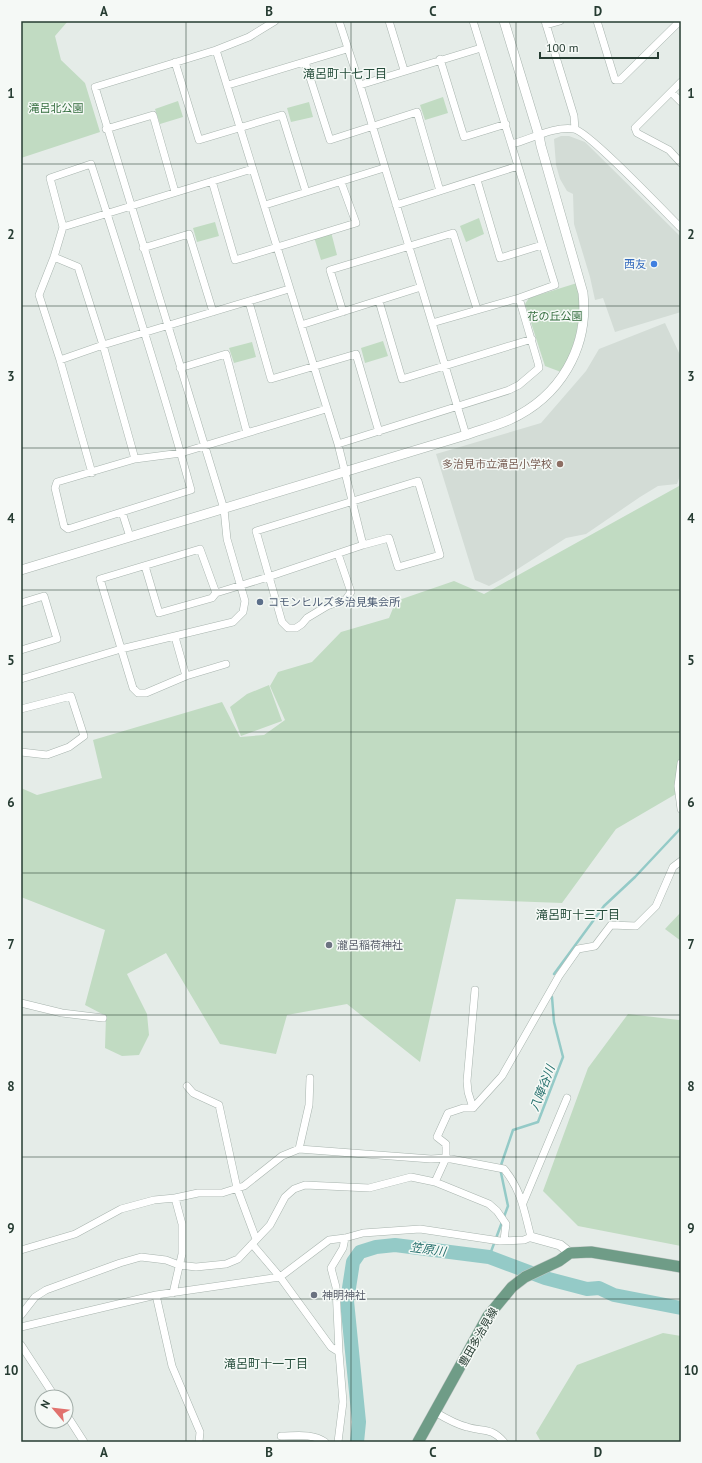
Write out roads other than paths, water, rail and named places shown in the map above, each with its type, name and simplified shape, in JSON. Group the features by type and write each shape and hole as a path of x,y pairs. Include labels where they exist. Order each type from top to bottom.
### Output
{"main road":[{"path":"570,1253 591,1252 681,1268"},
{"name":"豊田多治見線","path":"418,1442 488,1316 501,1298 525,1277 559,1261 570,1253"}],"street":[{"path":"21,679 121,649 233,622 243,612 245,601 227,539 224,509 106,129 95,87 216,50 249,37 275,21"},
{"path":"339,21 360,85 466,435"},
{"path":"389,21 404,70"},
{"path":"432,323 519,298 555,285 473,21"},
{"path":"21,570 466,435 509,420 535,404 551,391 574,357 582,330 585,312 583,293 539,136 504,21"},
{"path":"560,21 545,23 574,116 575,129"},
{"path":"597,21 615,80 620,80 680,21"},
{"path":"360,85 404,70 481,48"},
{"path":"228,85 347,49"},
{"path":"216,50 338,444 363,545"},
{"path":"440,60 464,137 506,124"},
{"path":"175,62 200,140 282,115 306,192"},
{"path":"305,62 330,140 417,112 440,191"},
{"path":"681,82 635,128 637,133 669,150 681,163"},
{"path":"672,92 681,102"},
{"path":"106,129 153,115 175,192"},
{"path":"512,144 555,131 575,129 582,132 596,143 681,228"},
{"path":"92,473 60,360 39,295 54,257 63,227 50,178 92,164 146,333 181,453 191,490 68,529 64,526 55,488 57,482 92,473 135,459 181,453 326,409"},
{"path":"396,205 518,166"},
{"path":"265,205 384,168"},
{"path":"63,227 252,169"},
{"path":"477,180 500,258 542,245"},
{"path":"212,182 235,260 356,223 341,182"},
{"path":"343,312 330,270 453,233 477,309"},
{"path":"143,248 189,234 213,312"},
{"path":"54,257 78,267 103,345 135,459"},
{"path":"301,325 421,287"},
{"path":"60,360 103,345 167,327 289,289"},
{"path":"338,444 380,432 509,390 531,375 538,368 532,339 519,298"},
{"path":"379,301 402,379 532,339"},
{"path":"249,302 271,380 356,354 380,432"},
{"path":"180,368 226,354 247,432"},
{"path":"145,566 159,613 212,598 216,593 268,577 363,545 389,538 398,567 440,555 418,481 256,531 268,577 282,622 288,628 296,628 307,618 327,606 346,599 351,592 338,554"},
{"path":"122,512 130,537"},
{"path":"216,593 200,549 100,579 133,688 138,693 146,693 186,676 226,664"},
{"path":"21,603 44,596 57,639 21,650"},
{"path":"175,637 186,676"},
{"path":"21,709 71,696 84,736 69,747 47,755 21,752"},
{"path":"681,763 678,786 681,809"},
{"path":"435,1182 446,1158 446,1144 437,1137 448,1113 463,1108 473,1108 502,1076 559,976 578,949 595,946 611,925 636,926 656,906 673,867 681,861"},
{"path":"473,1108 468,1092 467,1081 475,990"},
{"path":"21,1002 62,1013 103,1018"},
{"path":"299,1149 308,1105 310,1078"},
{"path":"187,1086 193,1093 219,1105 237,1188 254,1242 311,1323 331,1347 339,1352"},
{"path":"523,1203 567,1098"},
{"path":"21,1250 75,1234 121,1209 154,1200 175,1198 198,1193 222,1193 244,1186 282,1156 299,1149 431,1159 446,1158 495,1166 504,1169 514,1181 523,1203 531,1237"},
{"path":"21,1315 35,1297 46,1290 120,1263 141,1258 166,1260 179,1265 196,1267 226,1264 238,1259 270,1225 285,1197 294,1189 305,1185 369,1188 411,1177 435,1182 489,1204 497,1211 499,1216 506,1224 502,1240"},
{"path":"173,1293 182,1254 182,1224 175,1198"},
{"path":"21,1327 156,1295 280,1277 329,1240 370,1232 420,1229 502,1240 524,1240 531,1237 560,1245 570,1253"},
{"path":"338,1442 343,1402 336,1287 331,1268 343,1248 345,1238"},
{"path":"156,1295 172,1366 200,1432 199,1442"},
{"path":"21,1345 50,1389"},
{"path":"435,1412 468,1428 491,1431 504,1442"},
{"path":"74,1426 84,1442"},
{"path":"281,1436 304,1435 319,1438 325,1442"}],"waterway":[{"name":"八陣谷川","path":"554,974 604,906 635,877 681,828"},
{"name":"八陣谷川","path":"489,1257 508,1206 500,1168 513,1130 538,1122 563,1057 554,1022 552,997"},
{"name":"笠原川","path":"357,1442 359,1422 347,1301 353,1262 360,1252 376,1247 395,1245 489,1257 545,1278 587,1289 599,1288 614,1295 681,1308"}],"place":[{"name":"西友","path":"654,264"},
{"name":"多治見市立滝呂小学校","path":"560,464"},
{"name":"コモンヒルズ多治見集会所","path":"260,602"},
{"name":"瀧呂稲荷神社","path":"329,945"},
{"name":"神明神社","path":"314,1295"}],"district":[{"name":"滝呂町十七丁目","path":"345,73"},
{"name":"滝呂町十三丁目","path":"578,914"},
{"name":"滝呂町十一丁目","path":"266,1363"}],"park label":[{"name":"滝呂北公園","path":"56,108"},
{"name":"花の丘公園","path":"555,316"}]}
